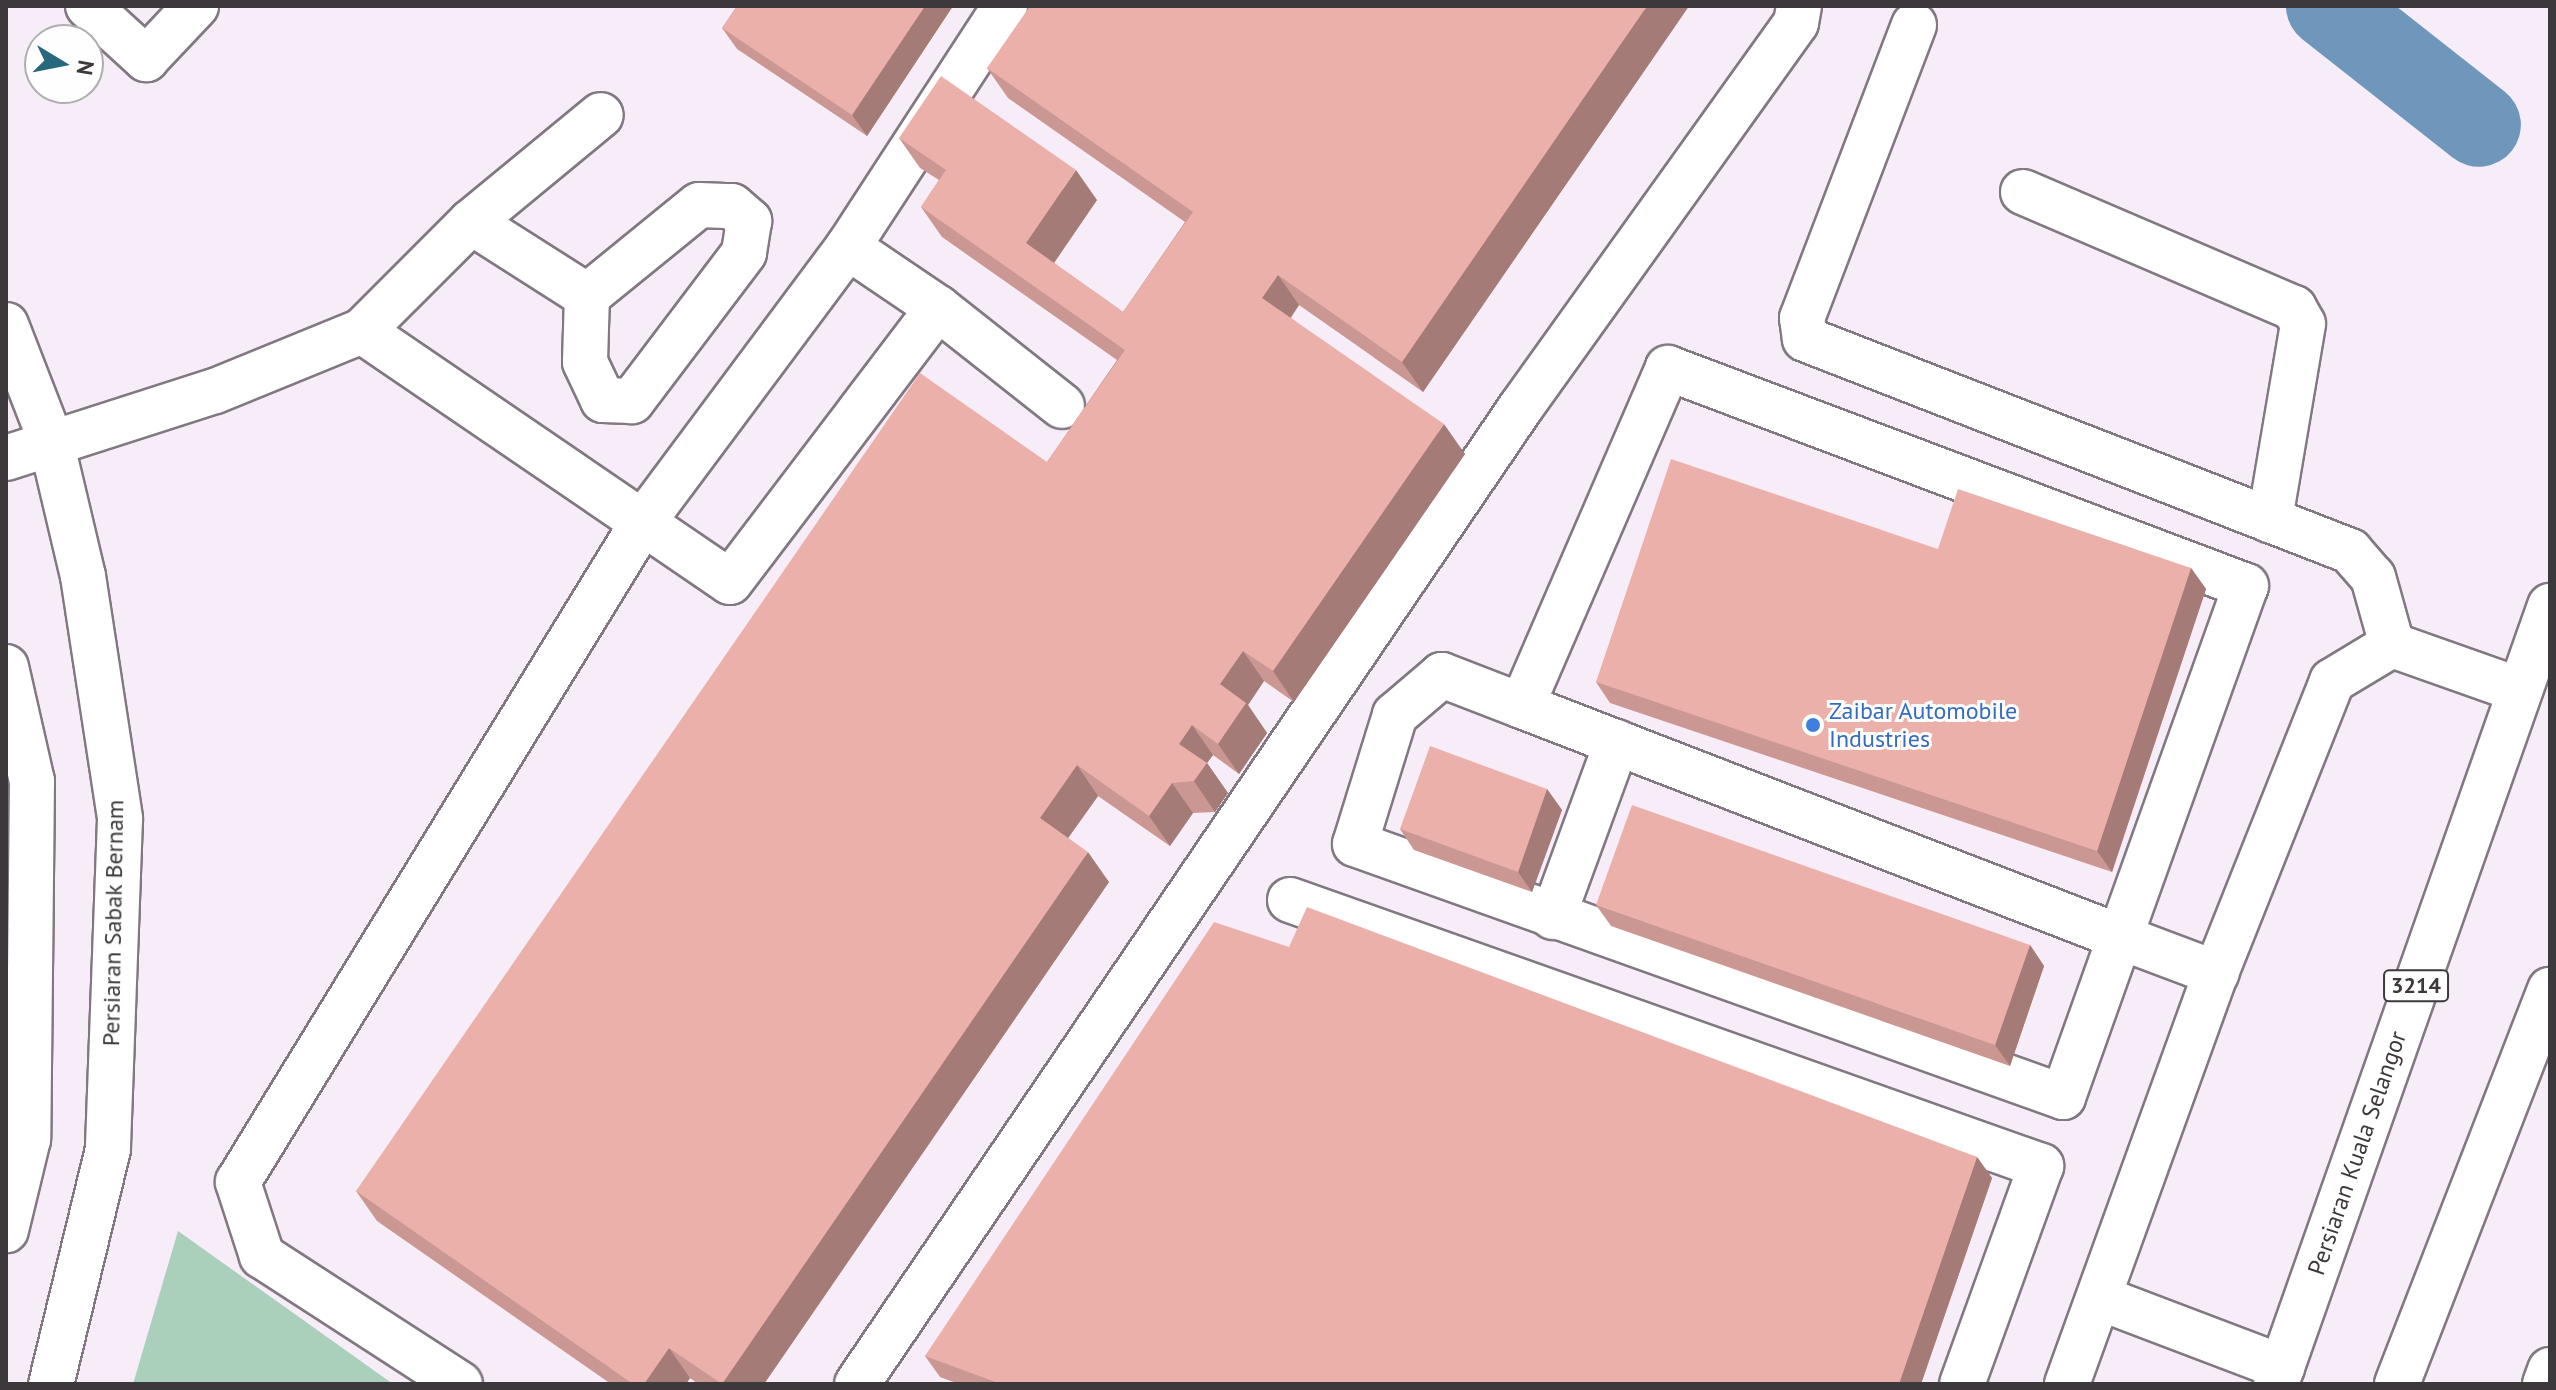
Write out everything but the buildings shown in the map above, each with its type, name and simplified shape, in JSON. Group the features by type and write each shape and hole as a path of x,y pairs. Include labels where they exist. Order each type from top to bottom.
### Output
{"street":[{"path":"88,6 146,59 196,6"},
{"path":"460,1384 262,1256 238,1182 643,522 848,247 1005,6"},
{"path":"857,1384 1521,407 1796,23 1799,6"},
{"path":"1914,25 1802,318 1805,339 2350,551 2373,577 2392,645"},
{"path":"6,458 51,441 215,391 362,331 471,222 601,115"},
{"path":"2023,192 2294,308 2303,324 2270,520"},
{"path":"699,205 732,206 749,221 744,253 632,401 603,400 585,362 587,296 699,205"},
{"path":"471,222 587,296"},
{"path":"848,247 938,308 1062,406"},
{"path":"362,331 730,582 938,308"},
{"name":"Persiaran Sabak Bernam","path":"6,325 51,441 83,576 120,819 108,1149 51,1384"},
{"path":"1522,706 1668,368 2246,586 2120,937 2063,1097 1355,844 1395,715 1442,675 1522,706 1617,742 2120,937 2216,973"},
{"name":"Persiaran Kuala Selangor","path":"2279,1376 2550,606"},
{"path":"2392,645 2519,690"},
{"path":"2067,1384 2216,973 2332,681 2392,645"},
{"path":"6,667 32,781 28,1139 6,1230"},
{"path":"1553,917 1617,742"},
{"path":"1290,900 2041,1166 1962,1384"},
{"path":"2397,1384 2550,990"},
{"path":"2100,1298 2279,1376"},
{"path":"2545,1384 2550,1370"}],"green space":[{"path":"178,1231 393,1384 133,1384"}],"waterway":[{"path":"2328,6 2479,125"}],"place":[{"name":"Zaibar Automobile Industries","path":"1813,725"}]}
